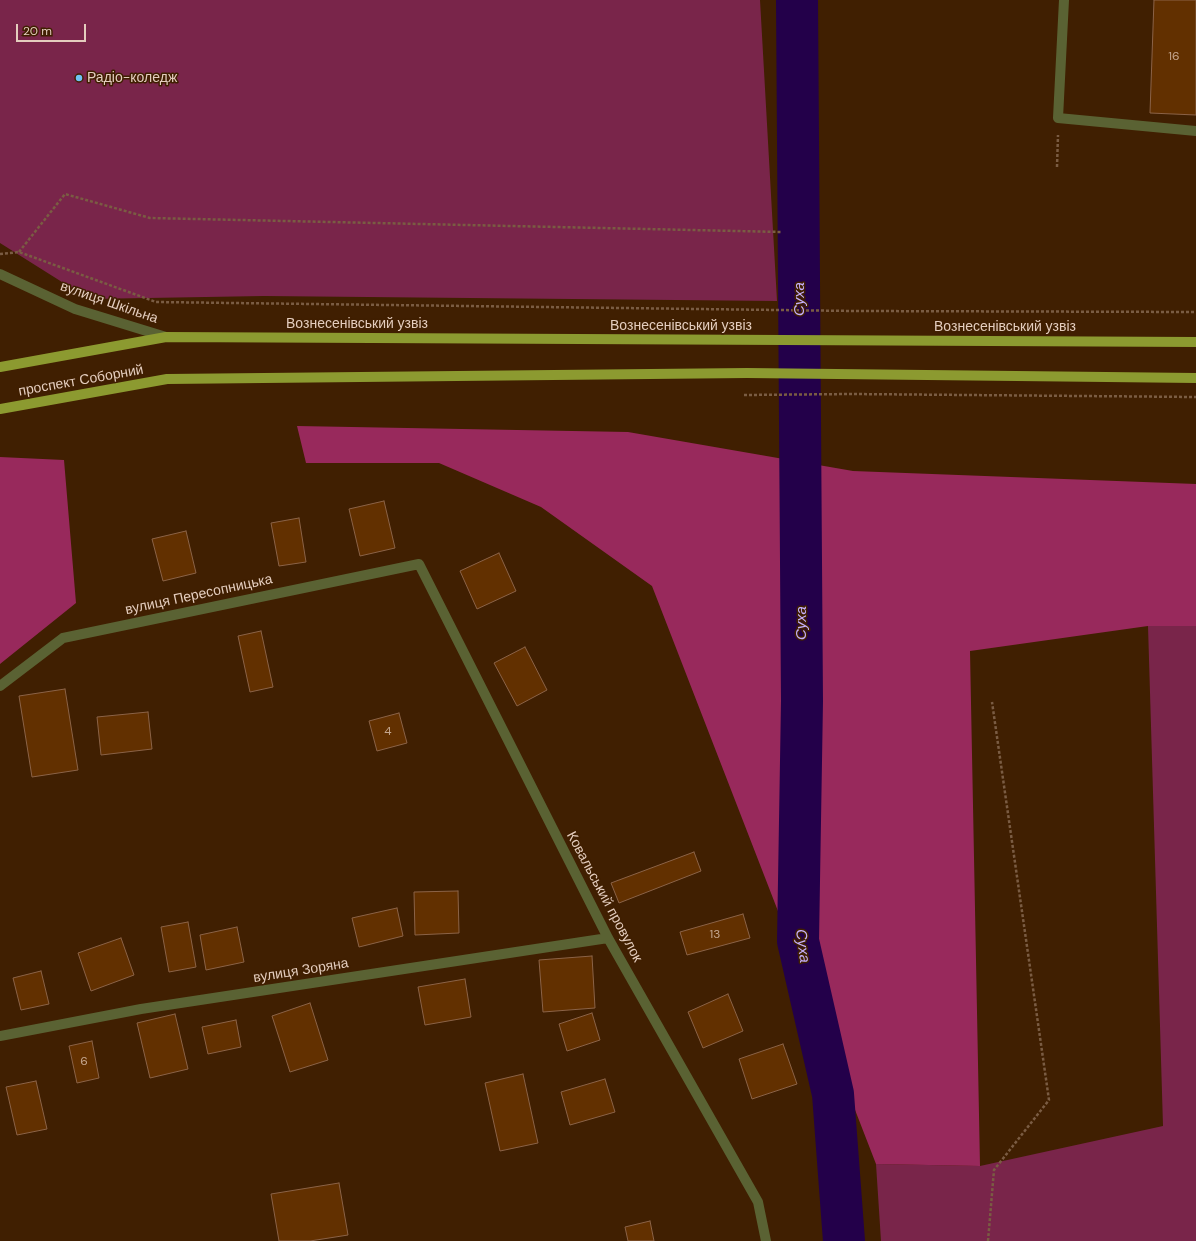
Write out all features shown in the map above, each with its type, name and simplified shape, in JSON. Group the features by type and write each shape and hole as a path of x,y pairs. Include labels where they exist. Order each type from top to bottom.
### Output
{"main road":[{"name":"Вознесенівський узвіз","path":"166,337 1196,342"},
{"name":"проспект Соборний","path":"0,367 166,337"},
{"name":"проспект Соборний","path":"0,409 167,379 747,373 1196,378"}],"street":[{"path":"1064,0 1058,118 1196,130"},
{"name":"вулиця Шкільна","path":"0,274 75,309 166,337"},
{"name":"вулиця Пересопницька","path":"0,686 63,638 419,564"},
{"name":"Ковальський провулок","path":"419,564 608,938 758,1202 766,1241"},
{"name":"вулиця Зоряна","path":"0,1036 140,1010 608,938"}],"path":[{"path":"1057,167 1058,118"},
{"path":"19,252 65,194 150,218 782,232"},
{"path":"0,254 19,252 156,302 854,311 1196,312"},
{"path":"744,395 852,394 1196,397"},
{"path":"988,1241 994,1170 1049,1100 992,702"}],"shaded area":[{"path":"0,0 760,0 777,301 264,296 89,299 0,243"},
{"path":"297,426 628,432 853,471 1196,484 1196,626 1148,626 970,651 980,1166 876,1164 652,586 541,507 439,463 306,463"},
{"path":"0,457 64,460 76,603 0,664"},
{"path":"1148,626 1196,626 1196,1241 881,1241 876,1164 980,1166 1163,1126"}],"building":[{"path":"1154,0 1196,0 1196,115 1150,113"},
{"path":"384,501 395,548 360,556 349,509"},
{"path":"299,518 306,562 279,566 271,523"},
{"path":"186,531 196,573 163,581 152,539"},
{"path":"499,553 516,591 477,609 460,571"},
{"path":"261,631 273,687 250,692 238,636"},
{"path":"525,647 547,690 517,706 494,663"},
{"path":"65,689 78,770 32,777 19,696"},
{"path":"148,712 152,749 101,755 97,717"},
{"path":"399,713 407,743 377,751 369,721"},
{"path":"694,852 701,871 619,903 611,883"},
{"path":"458,891 459,933 415,935 414,892"},
{"path":"397,908 403,936 359,947 352,918"},
{"path":"743,914 750,938 687,955 680,932"},
{"path":"188,922 196,967 169,972 161,927"},
{"path":"237,927 244,962 206,970 200,935"},
{"path":"121,938 134,975 91,991 78,953"},
{"path":"592,956 595,1008 543,1012 539,960"},
{"path":"41,971 49,1004 21,1010 13,978"},
{"path":"465,979 471,1017 425,1025 418,987"},
{"path":"728,994 743,1031 703,1048 688,1012"},
{"path":"310,1003 328,1060 290,1072 272,1016"},
{"path":"592,1013 600,1040 567,1051 559,1024"},
{"path":"175,1014 188,1069 150,1078 137,1023"},
{"path":"236,1020 241,1047 208,1054 202,1027"},
{"path":"92,1041 99,1078 77,1083 69,1046"},
{"path":"783,1044 797,1084 752,1099 739,1059"},
{"path":"523,1074 538,1143 500,1151 485,1083"},
{"path":"605,1079 615,1112 570,1125 561,1092"},
{"path":"36,1081 47,1129 17,1135 6,1087"},
{"path":"339,1183 348,1235 310,1241 279,1241 271,1194"},
{"path":"650,1221 654,1241 628,1241 625,1227"}],"waterway":[{"name":"Суха","path":"797,0 802,701 798,941 833,1094 844,1241"}],"place":[{"name":"Радіо-коледж","path":"79,78"}]}
